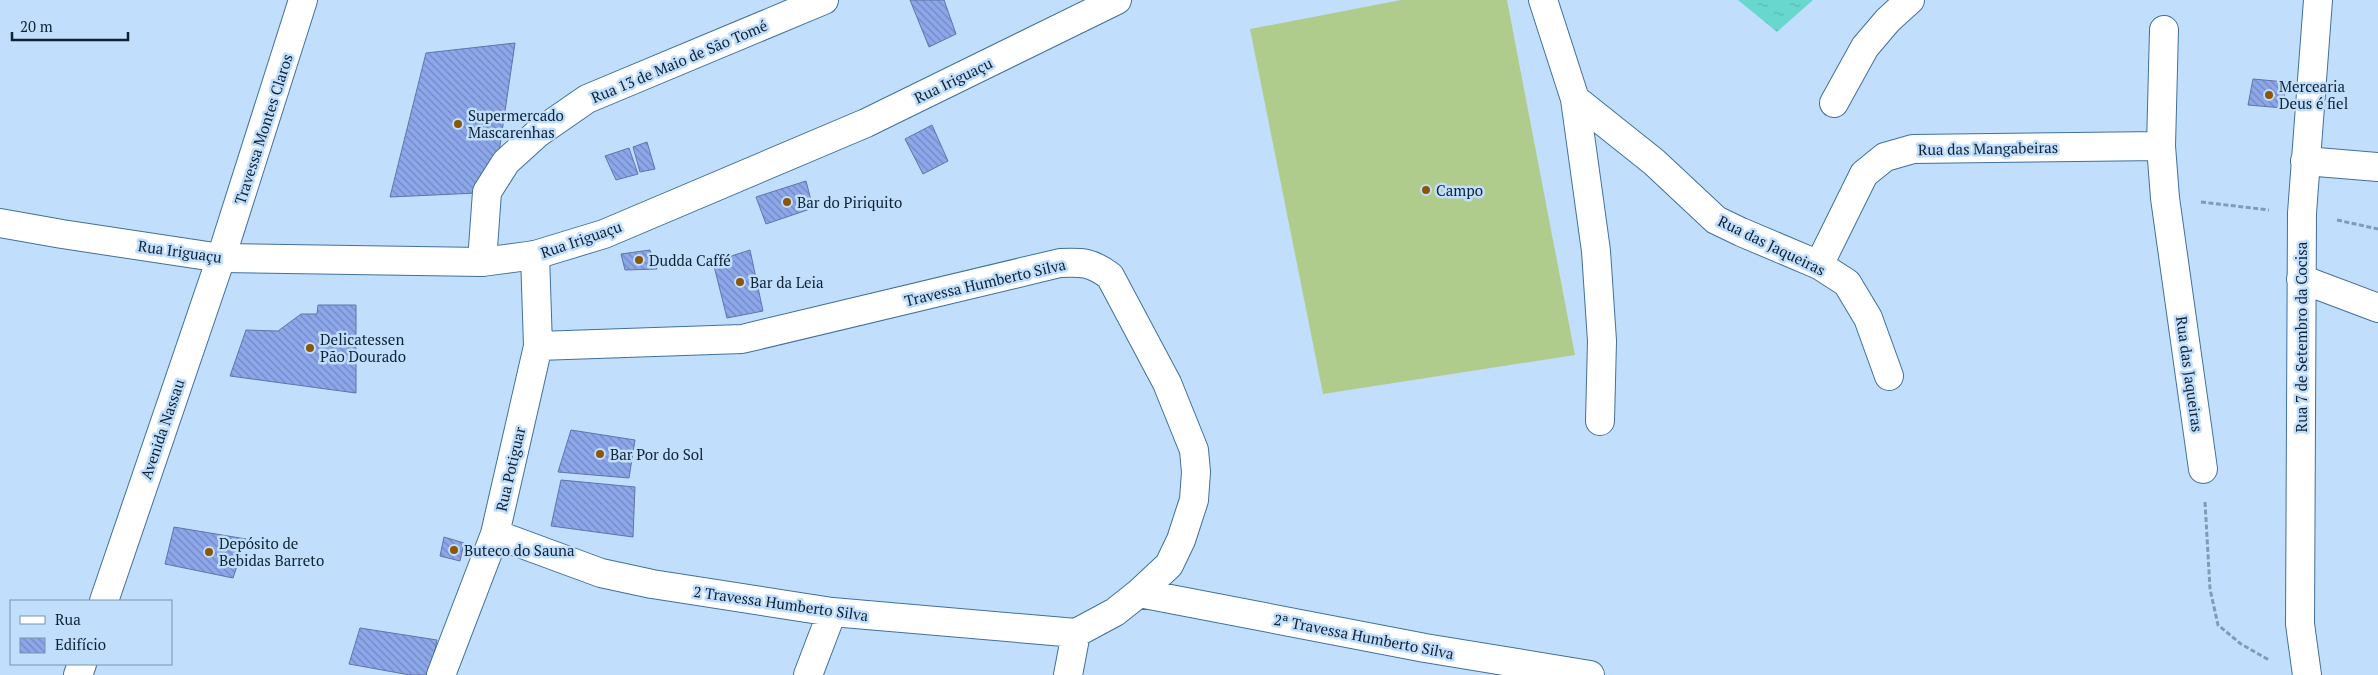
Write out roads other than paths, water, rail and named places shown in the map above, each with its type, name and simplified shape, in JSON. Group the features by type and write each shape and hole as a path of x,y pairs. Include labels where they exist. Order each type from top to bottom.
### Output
{"street":[{"name":"Travessa Montes Claros","path":"221,258 303,0"},
{"name":"Rua 13 de Maio de São Tomé","path":"482,262 487,192 506,162 538,133 587,99 824,0"},
{"name":"Rua Iriguaçu","path":"0,223 221,258 482,262 535,255 604,234 866,123 1117,0"},
{"path":"1543,0 1576,99 1596,251 1602,341 1600,421"},
{"path":"1834,103 1865,47 1888,20 1910,0"},
{"name":"Rua 7 de Setembro da Cocisa","path":"2307,675 2300,624 2302,213 2318,0"},
{"name":"Rua das Jaqueiras","path":"2164,30 2160,146 2203,469"},
{"name":"Rua das Jaqueiras","path":"1576,99 1654,162 1716,220 1819,265 1847,283 1868,318 1889,376"},
{"name":"Rua das Mangabeiras","path":"1819,265 1864,174 1885,157 1913,149 2160,146"},
{"path":"2305,161 2378,167"},
{"name":"Rua Potiguar","path":"441,675 495,534 538,346 535,255"},
{"name":"Avenida Nassau","path":"104,600 221,258"},
{"name":"Travessa Humberto Silva","path":"538,346 742,339 1060,263 1080,262 1096,265 1110,276 1167,383 1194,457 1196,472 1194,500 1181,540 1169,565 1115,612 1076,633"},
{"path":"2301,279 2378,308"},
{"name":"2 Travessa Humberto Silva","path":"495,534 601,573 652,584 832,612 1076,633"},
{"name":"2ª Travessa Humberto Silva","path":"1139,593 1424,648 1590,675"},
{"path":"808,675 832,612"},
{"path":"1068,675 1076,633"}],"water":[{"path":"1738,0 1813,0 1777,32"}],"place":[{"name":"Mercearia Deus é fiel","path":"2269,95"},
{"name":"Supermercado Mascarenhas","path":"458,124"},
{"name":"Campo","path":"1426,190"},
{"name":"Bar do Piriquito","path":"787,202"},
{"name":"Dudda Caffé","path":"639,260"},
{"name":"Bar da Leia","path":"740,282"},
{"name":"Delicatessen Pão Dourado","path":"310,348"},
{"name":"Bar Por do Sol","path":"600,454"},
{"name":"Buteco do Sauna","path":"454,550"},
{"name":"Depósito de Bebidas Barreto","path":"209,552"}]}
